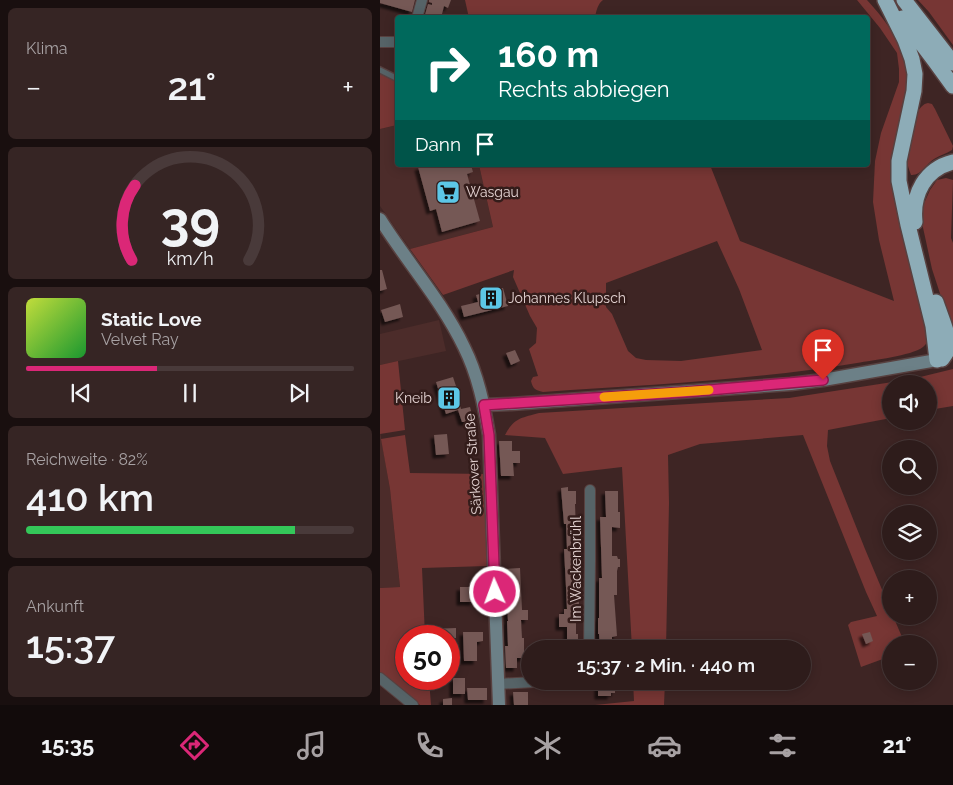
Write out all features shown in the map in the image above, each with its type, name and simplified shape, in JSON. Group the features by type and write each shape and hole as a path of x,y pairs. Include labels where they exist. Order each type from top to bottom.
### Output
{"highway":[{"path":"886,0 953,86"},
{"path":"886,0 912,59 914,91 899,161 900,181 908,225 940,360"},
{"path":"904,0 953,63"},
{"path":"940,360 946,354 949,345 949,332 928,280 916,231 914,207 918,193 928,177 938,168 953,162"}],"main road":[{"name":"Särkover Straße","path":"380,219 457,334 472,364 484,405 489,435 499,705"},
{"path":"484,405 791,384 940,360"}],"street":[{"path":"418,15 422,0"},
{"path":"380,42 395,42"},
{"name":"Im Wackenbrühl","path":"589,640 590,490"},
{"path":"380,678 413,705"},
{"path":"498,684 521,683"}],"lane":[{"path":"380,70 395,78"}],"shaded area":[{"path":"465,0 603,0 596,15 468,15"},
{"path":"857,0 867,0 891,29 907,64 909,76 908,89 893,152 892,172 928,333 926,344 917,350 882,359 779,374 543,392 535,389 531,381 533,377 538,376 529,349 536,343 537,328 513,277 514,270 443,295 410,249 493,227 479,167 711,167 740,241 894,301 879,240 873,202 875,161 881,133 899,82 897,53","holes":["717,241 739,289 762,350 681,361 636,358 628,351 612,314 606,307 606,283"]},
{"path":"918,0 953,0 953,45 929,12"},
{"path":"380,73 395,80 395,125 380,129"},
{"path":"932,104 935,109 953,146 952,150 931,161 921,172 911,175 907,159 913,127 918,111 923,105"},
{"path":"395,125 395,167 479,167 493,227 410,249 380,206 380,129"},
{"path":"946,178 953,180 951,238 953,243 953,324 946,312 932,269 922,223 922,208 930,190 937,180"},
{"path":"439,320 446,351 380,365 380,334"},
{"path":"398,361 405,430 380,434 380,365"},
{"path":"953,369 953,406 937,409 937,375 928,375"},
{"path":"882,384 882,420 828,430 827,446 830,461 882,590 882,625 897,625 901,635 882,635 882,659 861,667 848,625 851,622 877,616 803,435 700,444 668,455 666,640 632,640 622,467 563,474 545,438 505,435 519,419 539,413 789,398"},
{"path":"380,431 390,489 400,587 380,588"},
{"path":"405,435 410,473 486,474 487,566 422,568 425,625 395,625 395,684 380,672 380,588 400,587 390,489 381,439"},
{"path":"402,690 430,690 431,705 420,705"},
{"path":"633,690 665,690 664,705 595,705 634,701"}],"building":[{"path":"380,0 415,0 412,12 380,3"},
{"path":"429,0 451,0 448,8 444,6 442,15 425,15 428,4 432,5"},
{"name":"Wasgau","path":"418,167 472,167 473,172 467,174 480,221 442,232 436,209 430,211"},
{"path":"380,270 382,270 387,289 380,291"},
{"name":"Johannes Klupsch","path":"503,288 508,306 464,317 461,306 478,302 476,295"},
{"path":"400,304 403,317 385,322 381,310"},
{"path":"515,350 520,361 511,365 506,353"},
{"name":"Kneib","path":"453,377 461,409 470,407 474,422 462,422 458,410 446,414 436,382"},
{"path":"447,434 449,454 436,455 434,435"},
{"path":"499,441 512,441 512,451 520,451 520,463 513,463 514,476 501,476"},
{"path":"568,487 568,491 576,491 579,606 576,606 576,634 578,634 578,640 567,640 567,627 559,627 559,614 564,614 564,609 567,609 564,549 567,549 566,524 564,524 561,488"},
{"path":"605,491 618,491 620,528 612,527 612,556 617,556 620,559 620,567 618,567 617,571 617,595 614,595 617,636 612,637 612,640 599,640 599,578 602,578 600,517 606,517"},
{"path":"520,568 522,610 528,610 528,620 521,620 522,638 524,640 521,640 521,658 517,658 517,668 506,668 505,646 508,646 508,621 505,569"},
{"path":"460,587 473,587 474,602 460,602"},
{"path":"463,632 483,632 483,641 477,642 477,661 464,661"},
{"path":"870,632 873,641 866,644 862,634"},
{"path":"460,678 465,678 465,694 453,694 453,690 460,690"},
{"path":"467,688 487,688 487,700 468,700"},
{"path":"598,690 615,690 615,693 611,693 611,696 598,696"},
{"path":"513,692 528,692 528,705 514,705"},
{"path":"452,698 452,705 443,705 443,699"}],"slow traffic":[{"path":"604,397 709,390"}],"place":[{"name":"Wasgau","path":"448,192"},
{"name":"Johannes Klupsch","path":"491,298"},
{"name":"Kneib","path":"449,398"}],"route":[{"path":"495,592 489,435 484,405 686,392 823,380"}]}
